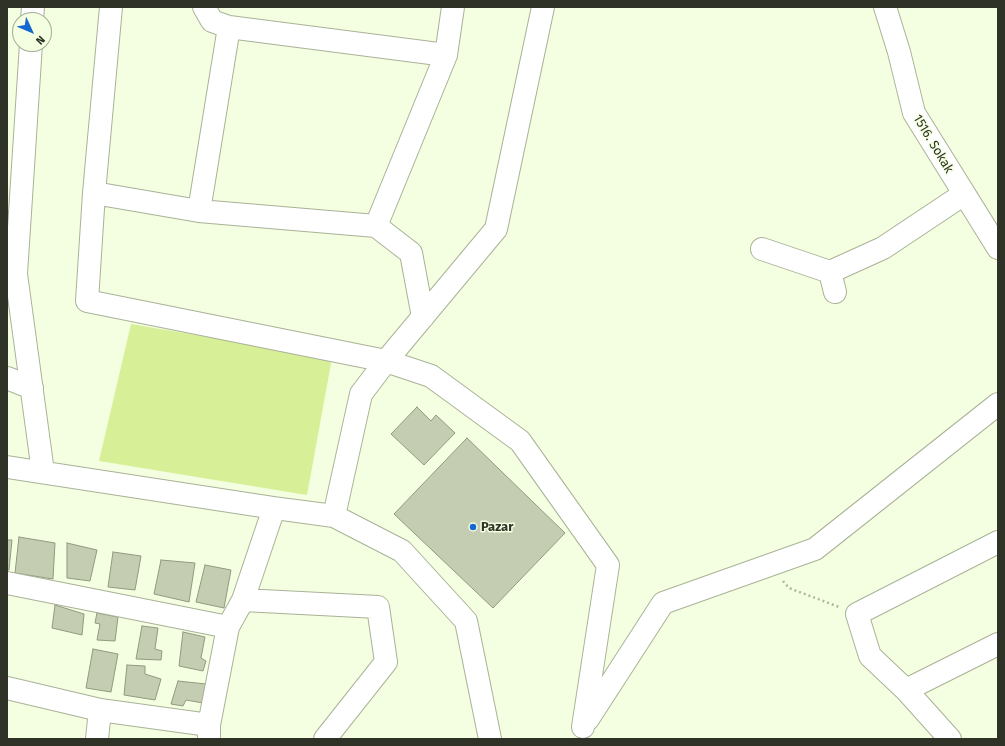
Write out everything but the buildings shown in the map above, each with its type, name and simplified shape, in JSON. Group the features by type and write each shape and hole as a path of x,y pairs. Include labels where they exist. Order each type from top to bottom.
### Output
{"street":[{"path":"111,7 94,193 87,302 386,361 431,376 520,441 608,565 580,733"},
{"path":"376,226 446,56 453,7"},
{"path":"334,516 361,394 386,361 496,229 543,7"},
{"name":"1516. Sokak","path":"888,8 914,113 998,248"},
{"path":"199,211 217,16 446,56"},
{"path":"30,52 16,274 43,472"},
{"path":"94,193 199,211 376,226 411,253 423,317"},
{"path":"762,249 833,282 964,194"},
{"path":"7,378 32,388"},
{"path":"580,733 663,603 815,549 998,404"},
{"path":"7,467 334,516 402,551 466,621 490,739"},
{"path":"7,688 100,710 209,732 228,627 242,600 274,508"},
{"path":"950,739 906,690 870,656 857,614 998,542"},
{"path":"7,583 228,627"},
{"path":"242,600 378,606 386,662 325,739"},
{"path":"906,690 998,644"},
{"path":"97,739 100,710"}],"path":[{"path":"771,564 790,588 857,614"}],"green space":[{"path":"131,324 332,358 307,495 99,461"}],"place":[{"name":"Pazar","path":"473,527"}]}
